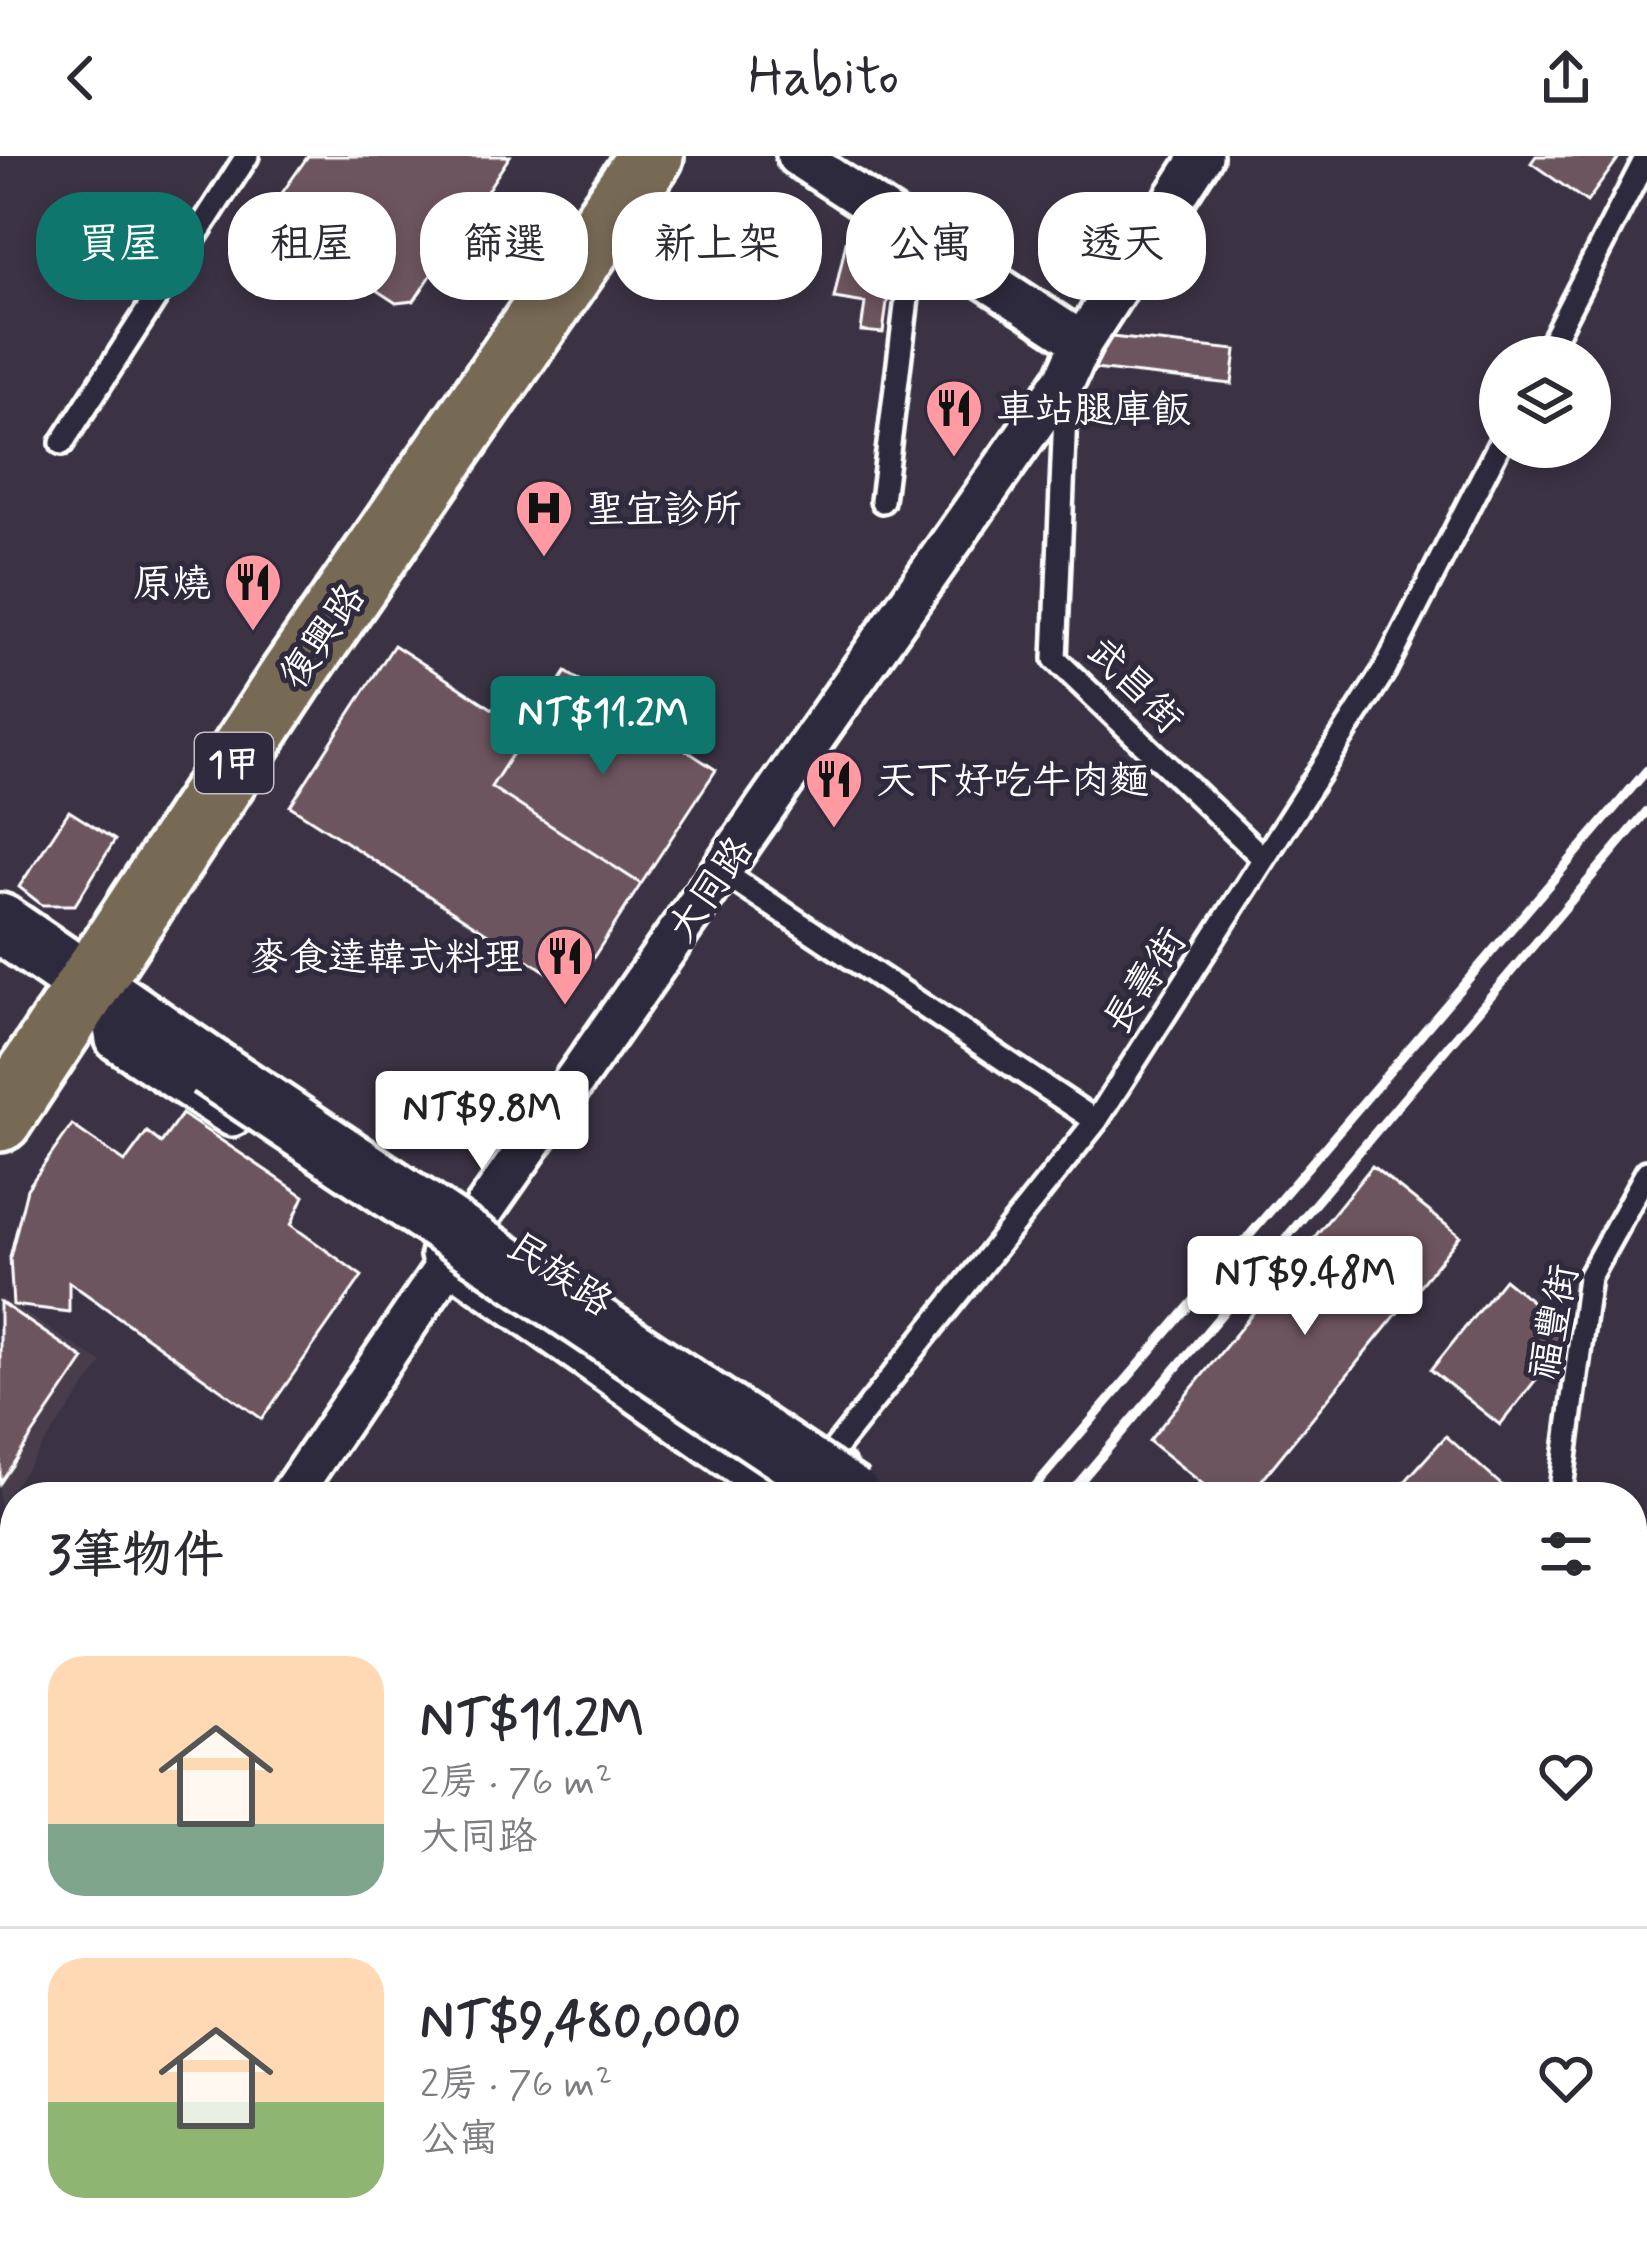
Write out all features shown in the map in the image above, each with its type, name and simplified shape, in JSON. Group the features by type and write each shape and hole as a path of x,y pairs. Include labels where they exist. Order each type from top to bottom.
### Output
{"main road":[{"name":"復興路","path":"0,1119 98,989 651,156"}],"street":[{"path":"797,156 853,192"},
{"name":"大同路","path":"299,1482 1075,359 1202,156"},
{"path":"1001,300 1075,359"},
{"name":"民族路","path":"0,923 209,1067 847,1476"},
{"name":"民族路","path":"98,989 149,992 847,1476"},
{"name":"民族路","path":"98,989 116,1040 449,1261 764,1482"}],"lane":[{"path":"62,443 247,156"},
{"path":"1555,336 1647,156"},
{"path":"882,501 907,300"},
{"name":"武昌街","path":"1075,359 1055,659 1263,859"},
{"name":"長壽街","path":"847,1476 1096,1121 1384,671 1487,468"},
{"path":"721,871 1096,1121"},
{"name":"福豐街","path":"1562,1482 1589,1277 1647,1172"}],"shaded area":[{"path":"0,1297 102,1363 17,1482 0,1482"}],"building":[{"path":"308,156 510,156 486,192 420,192 420,292 414,301 391,300 396,300 396,192 283,192"},
{"path":"1536,156 1620,156 1587,202 1531,163"},
{"path":"846,242 846,300 834,298"},
{"path":"846,300 887,300 883,333 861,331 865,303"},
{"path":"1111,337 1236,350 1232,384 1094,369"},
{"path":"394,645 527,731 491,787 641,884 573,989 290,806"},
{"path":"566,672 716,770 641,884 491,787"},
{"path":"69,811 115,840 75,905 42,905 19,887"},
{"path":"182,1114 304,1196 291,1225 362,1276 262,1419 69,1282 69,1312 13,1305 10,1257 27,1189 72,1125 125,1162 147,1132 161,1143"},
{"path":"1372,1166 1460,1236 1260,1482 1200,1482 1149,1441"},
{"path":"1504,1279 1572,1334 1500,1425 1431,1370"},
{"path":"0,1302 84,1359 0,1482"},
{"path":"1446,1436 1498,1482 1405,1482"}],"railway":[{"path":"1039,1482 1647,770"},
{"path":"1080,1482 1647,811"}],"place":[{"name":"車站腿庫飯","path":"954,459"},
{"name":"聖宜診所","path":"544,559"},
{"name":"原燒","path":"253,633"},
{"name":"天下好吃牛肉麵","path":"834,830"},
{"name":"麥食達韓式料理","path":"565,1007"}]}
